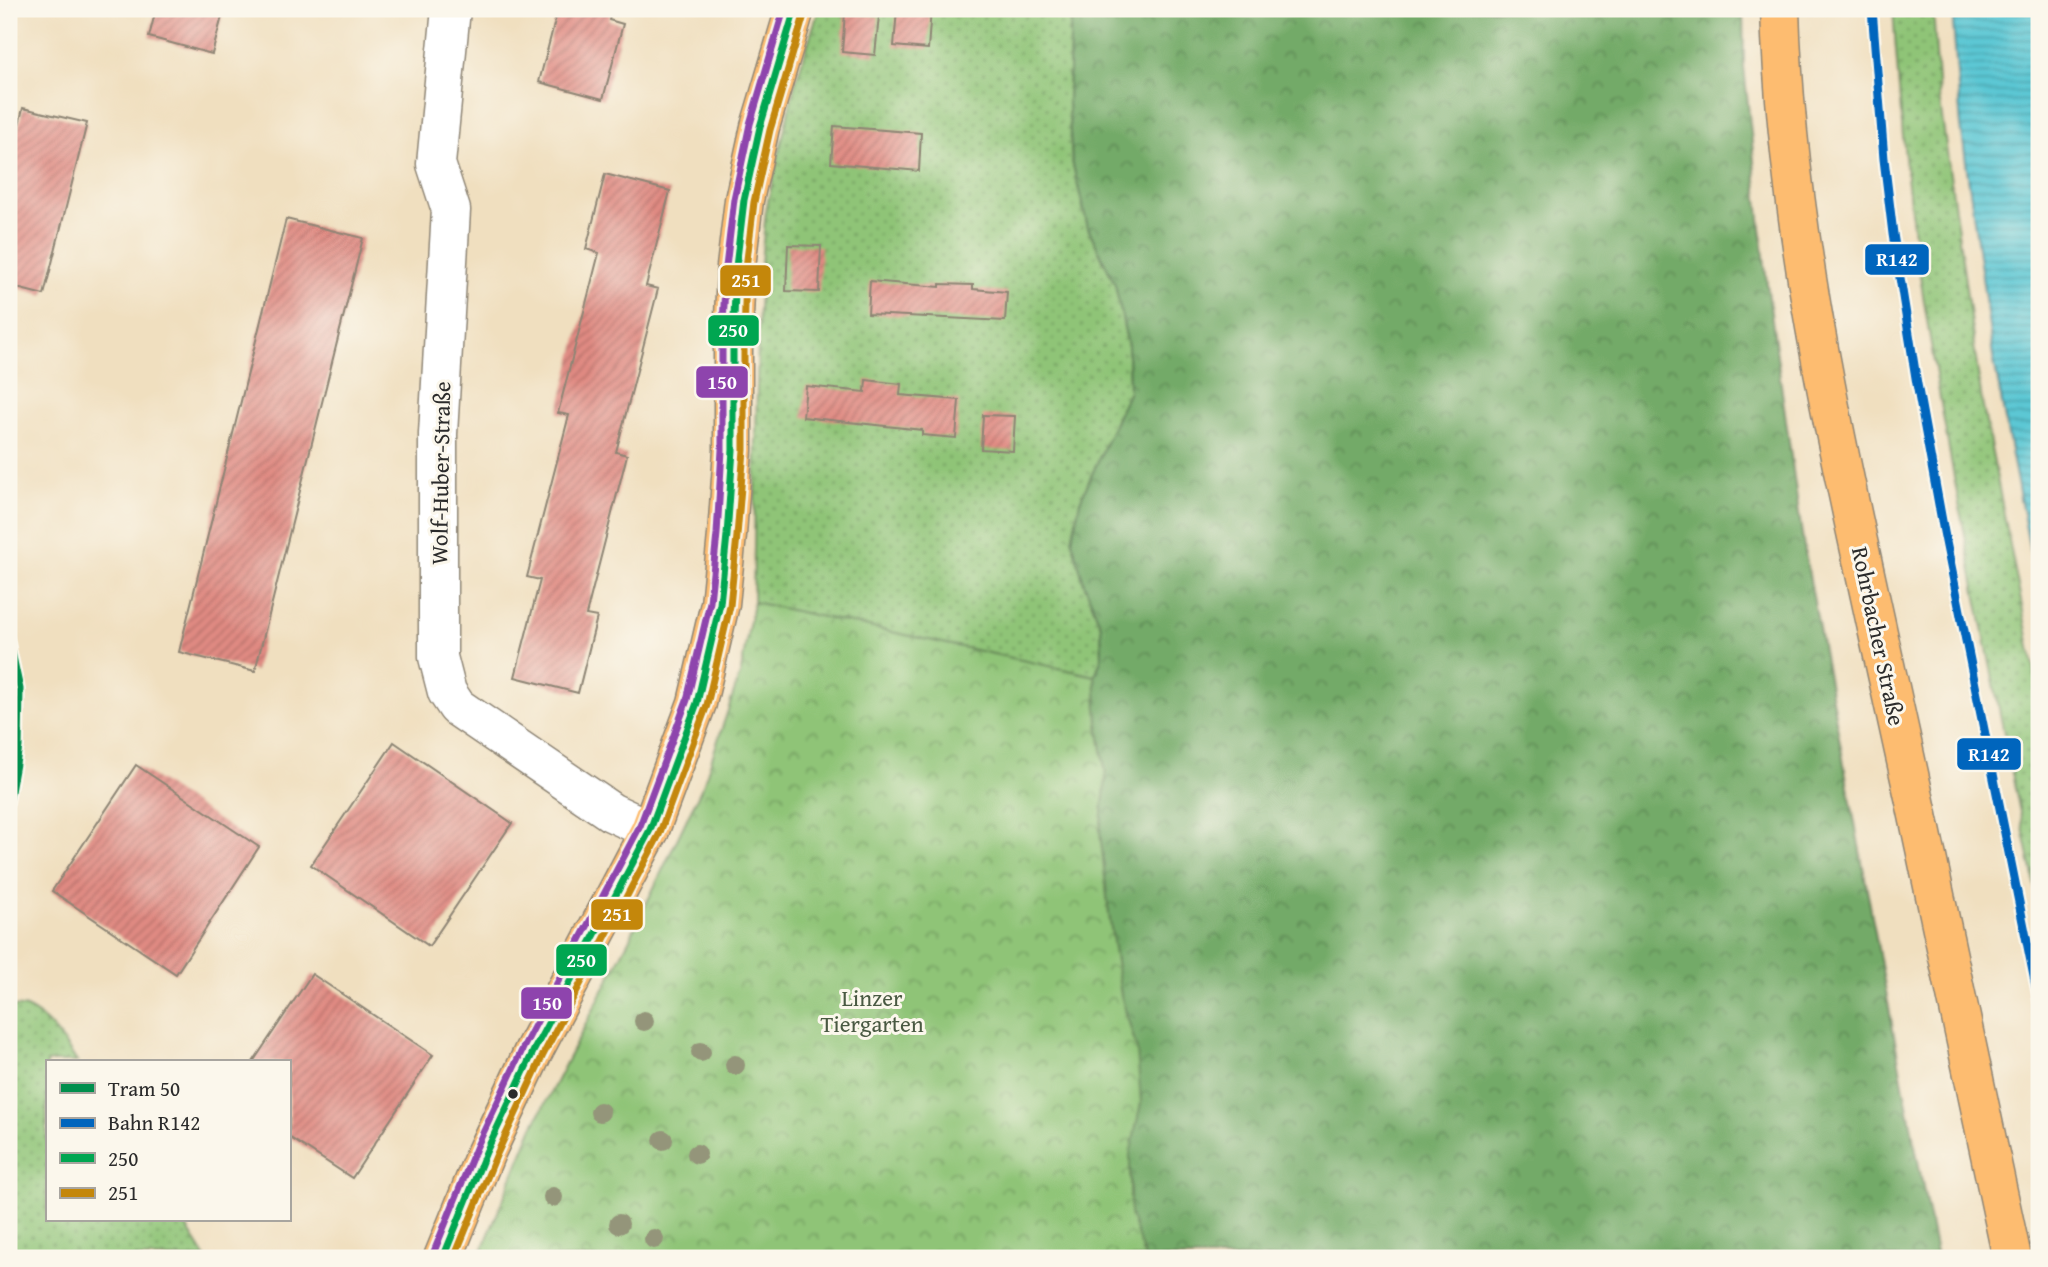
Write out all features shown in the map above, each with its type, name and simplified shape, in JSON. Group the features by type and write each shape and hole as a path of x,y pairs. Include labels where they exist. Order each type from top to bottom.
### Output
{"main road":[{"path":"443,1258 486,1152 534,1050 650,830 697,703 720,604 727,535 733,450 736,267 744,200 760,127 795,9"},
{"name":"Rohrbacher Straße","path":"1780,9 1796,208 1831,418 2012,1258"}],"street":[{"name":"Wolf-Huber-Straße","path":"452,9 436,164 451,209 438,433 438,657 447,692 443,712 611,812 650,830"}],"green space":[{"path":"819,9 1071,9 1068,102 1072,161 1088,228 1115,284 1128,346 1129,391 1105,445 1072,540 1084,583 1101,626 1102,657 1095,676 753,602 758,330 766,210 795,84"},
{"path":"1071,9 1743,9 1744,67 1767,284 1803,542 1937,1258 992,1258 1137,1050 1121,996 1100,832 1106,776 1098,725 1095,676 1102,657 1101,626 1084,583 1072,540 1080,501 1129,391 1128,346 1115,284 1088,228 1072,161 1068,102"},
{"path":"1893,9 1933,9 1939,96 1982,402 2039,693 2039,907 1944,424 1909,199"},
{"name":"Linzer Tiergarten","path":"753,602 1095,676 1098,725 1106,776 1100,832 1121,996 1137,1050 1141,1103 1130,1155 1130,1214 1145,1258 479,1258 532,1129 628,942 703,785 741,671"},
{"path":"9,1007 20,1007 42,1018 76,1060 46,1060 46,1222 183,1222 206,1258 9,1258"}],"water":[{"path":"1952,9 2039,9 2039,598 1993,356 1961,126"}],"building":[{"path":"156,9 224,9 212,54 149,37"},
{"path":"558,9 612,9 609,20 623,24 603,99 539,82"},
{"path":"897,9 931,9 928,49 894,46"},
{"path":"845,12 879,16 875,55 842,52"},
{"path":"23,108 87,123 44,295 9,286 9,166"},
{"path":"834,126 921,133 919,171 831,163"},
{"path":"605,174 670,191 646,286 658,289 616,452 627,455 586,615 597,617 578,693 515,677 540,580 527,577 569,415 558,413 599,253 586,249"},
{"path":"286,219 363,238 255,671 179,652"},
{"path":"788,245 821,246 819,292 786,291"},
{"path":"870,281 940,287 940,284 973,285 973,289 1007,292 1005,321 868,314"},
{"path":"866,380 901,384 900,395 959,400 956,438 922,435 922,430 803,417 806,386 865,392"},
{"path":"983,415 1015,416 1013,451 981,449"},
{"path":"394,742 512,823 429,946 311,865"},
{"path":"136,765 259,847 176,974 52,891"},
{"path":"312,974 433,1055 352,1178 290,1138 290,1060 254,1060"}],"tram line":[{"name":"50","path":"9,638 20,689 19,747 9,803"}],"rail line":[{"name":"R142","path":"1872,9 1884,159 1917,384 1944,532 2039,1001"}],"transit line":[{"name":"150","path":"433,1254 476,1148 524,1046 640,826 687,700 710,602 717,534 722,450 722,343 726,267 734,199 750,124 784,9"},
{"name":"250","path":"443,1258 486,1152 534,1050 650,830 697,703 720,604 727,535 733,450 736,267 744,200 760,127 795,9"},
{"name":"251","path":"454,1258 496,1156 543,1055 659,835 707,705 730,606 737,536 744,450 746,268 754,202 770,130 805,12"}]}
